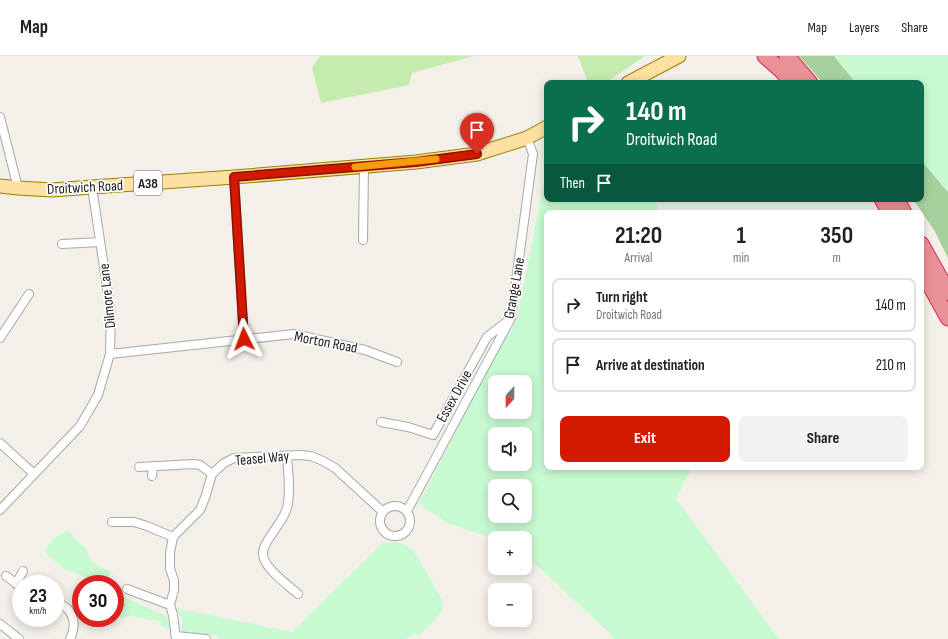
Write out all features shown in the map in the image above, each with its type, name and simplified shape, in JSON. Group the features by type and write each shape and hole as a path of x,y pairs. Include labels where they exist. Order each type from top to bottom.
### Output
{"highway":[{"path":"765,56 781,70 789,80"},
{"path":"787,56 807,80"},
{"path":"924,249 948,292"},
{"path":"924,274 948,318"}],"main road":[{"path":"634,80 679,56"},
{"name":"Droitwich Road","path":"0,186 52,190 364,166 477,154 526,138 544,129"}],"street":[{"path":"0,117 18,188"},
{"name":"Grange Lane","path":"407,511 511,318 533,154 526,138"},
{"path":"362,240 364,166"},
{"path":"234,177 244,339"},
{"name":"Dilmore Lane","path":"0,510 80,426 98,395 110,354 111,314 92,187"},
{"path":"62,244 100,242"},
{"path":"0,338 29,294"},
{"name":"Essex Drive","path":"381,422 408,427 433,435 487,337 511,318"},
{"name":"Morton Road","path":"110,354 294,334 365,350 376,350 397,362"},
{"path":"0,443 34,474"},
{"name":"Teasel Way","path":"212,474 224,462 234,458 300,455 311,456 335,468 382,511"},
{"path":"287,456 287,508 265,545 262,553 263,560 267,566 298,594"},
{"path":"139,467 194,464 200,465 212,474 200,510 173,537 170,553 170,568 174,581 174,590 170,605 176,637 206,639"},
{"path":"152,476 153,466"},
{"path":"393,505 404,508 407,511 410,519 408,529 402,534 395,536 390,535 381,528 379,518 382,511 388,506 393,505"},
{"path":"112,522 134,522 173,537"},
{"path":"22,575 23,571"},
{"path":"6,576 12,580"},
{"path":"127,590 170,605"},
{"path":"64,606 67,608 73,619 74,629 70,639"},
{"path":"0,624 19,639"}],"green space":[{"path":"320,56 474,56 412,73 409,85 321,103 312,68"},
{"path":"578,56 645,56 609,80 587,80"},
{"path":"799,56 834,56 854,80 820,80"},
{"path":"834,56 948,56 948,192 924,164 924,80 854,80"},
{"path":"924,164 948,192 948,258 934,230 924,215 924,210 920,210 915,202 924,202"},
{"path":"544,183 544,202 656,202 658,210 544,210 544,470 690,470 676,499 779,639 612,639 613,636 532,561 532,531 488,531 488,538 448,523 419,504 474,396 517,319"},
{"path":"68,530 79,543 86,548 90,558 95,564 111,572 109,575 81,575 65,570 44,551 53,539"},
{"path":"383,542 402,543 413,550 443,601 441,612 431,625 418,636 415,633 406,639 220,639 216,635 182,632 182,619 175,608 292,632"},
{"path":"124,597 167,616 170,630 162,626 159,621 130,616 124,617"}],"slow traffic":[{"path":"355,167 436,159"}],"route":[{"path":"244,339 234,177 416,162 477,154"}]}
